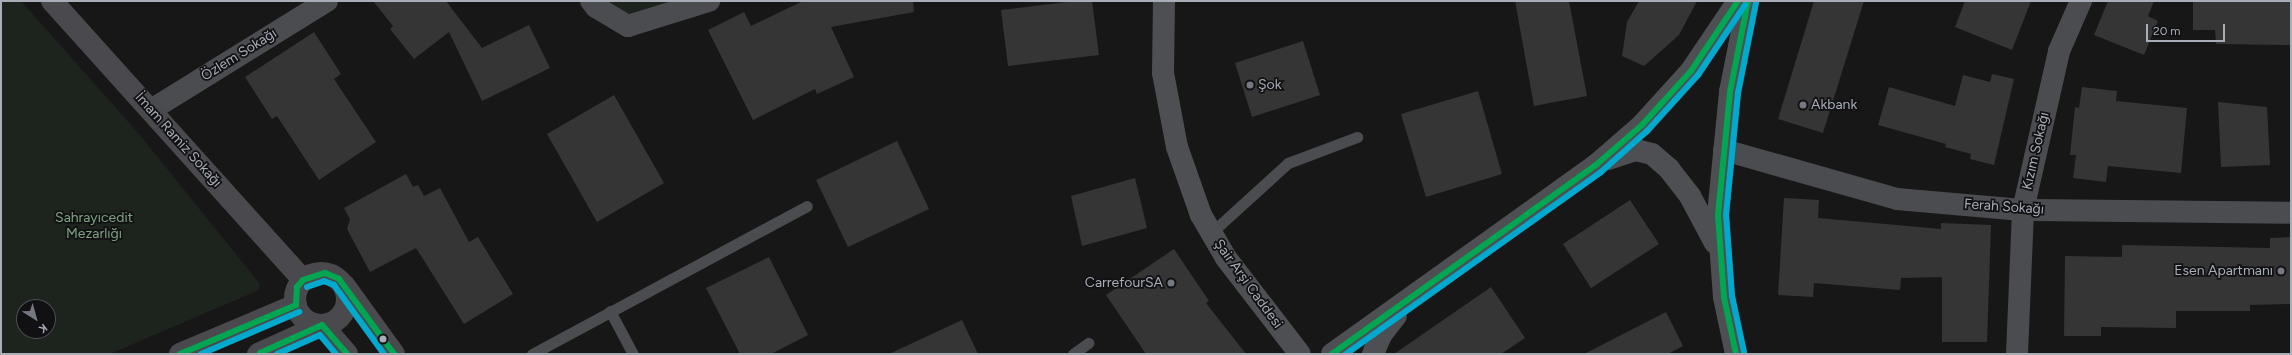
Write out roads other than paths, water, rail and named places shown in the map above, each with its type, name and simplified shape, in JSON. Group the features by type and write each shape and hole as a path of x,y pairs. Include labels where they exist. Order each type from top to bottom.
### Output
{"main road":[{"name":"Şair Arşi Caddesi","path":"1164,1 1163,73 1177,147 1201,215 1226,258 1300,354"},
{"path":"1332,354 1596,165 1642,125 1691,71 1738,1"},
{"path":"1736,354 1724,297 1718,215 1730,92 1748,1"},
{"path":"1596,165 1636,150 1652,154 1670,169 1690,196 1721,255"},
{"path":"1373,354 1386,327 1438,277"}],"street":[{"name":"İmam Ramiz Sokağı","path":"52,1 303,280"},
{"name":"Özlem Sokağı","path":"151,110 327,1"},
{"path":"591,1 596,7 628,26 709,1"},
{"name":"Kızım Sokağı","path":"2017,354 2023,210 2059,51 2081,1"},
{"name":"Ferah Sokağı","path":"1724,150 1897,199 2023,210 2291,213"},
{"path":"347,354 322,325 305,320 296,305 297,287 309,276 325,272 339,279 394,354"},
{"path":"258,354 322,325 330,324 342,315 348,300 344,285"},
{"path":"180,354 296,305"}],"lane":[{"path":"1211,233 1288,163 1357,137"},
{"path":"532,354 807,206"},
{"path":"610,311 632,354"},
{"path":"1073,354 1088,343"}],"place":[{"name":"Şok","path":"1250,85"},
{"name":"Akbank","path":"1803,105"},
{"name":"Esen Apartmanı","path":"2281,271"},
{"name":"CarrefourSA","path":"1171,283"}],"park label":[{"name":"Sahrayıcedit Mezarlığı","path":"94,226"}]}
